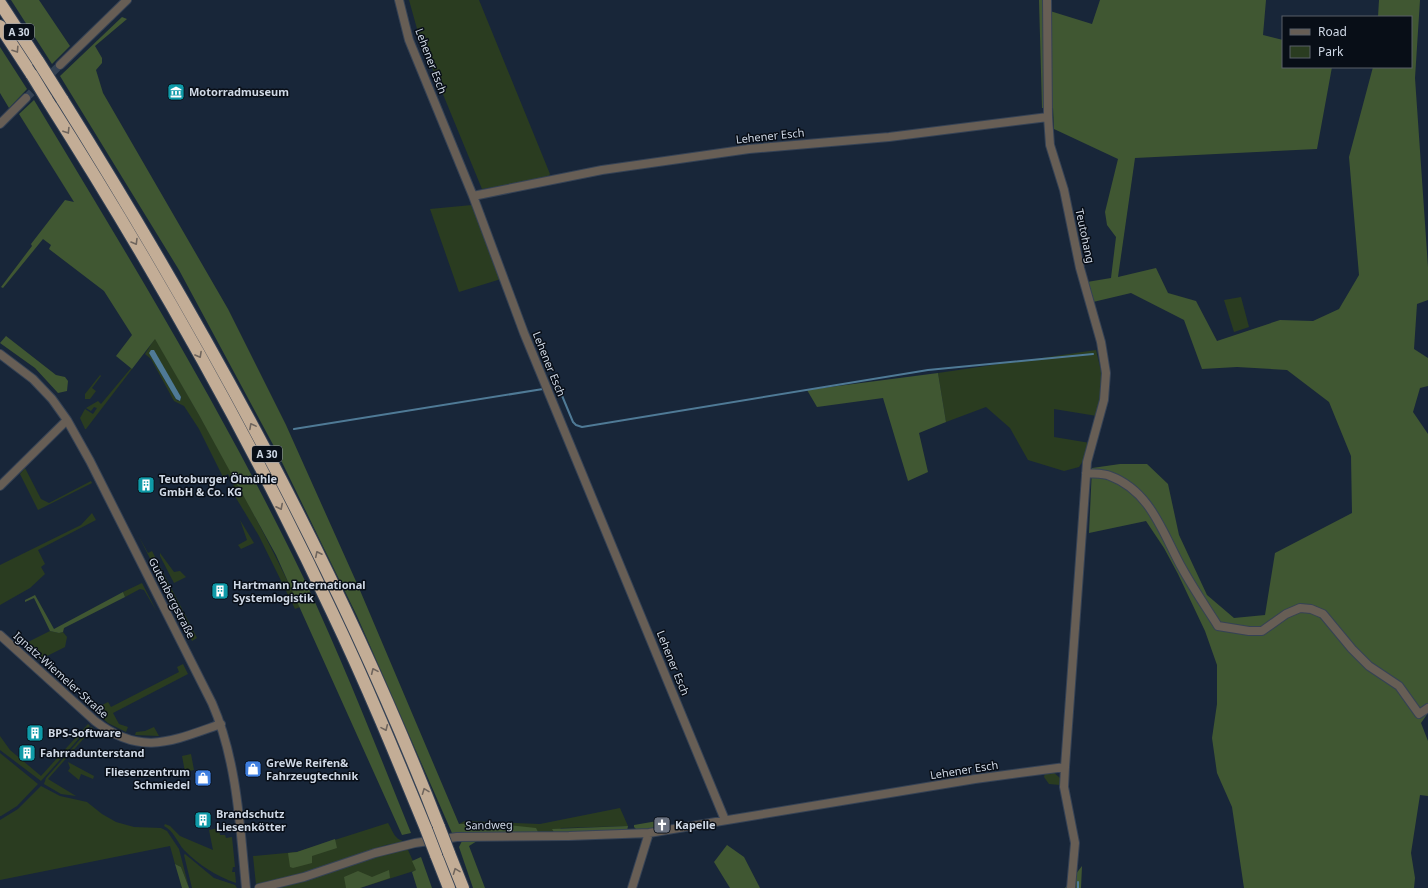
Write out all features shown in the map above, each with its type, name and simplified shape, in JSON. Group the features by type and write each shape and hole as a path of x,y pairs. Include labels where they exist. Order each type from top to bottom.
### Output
{"highway":[{"name":"A 30","path":"0,3 62,99 172,281 280,478 345,608 401,732 463,888"},
{"name":"A 30","path":"0,26 32,75 138,249 269,484 336,619 386,731 444,873 448,888"}],"street":[{"path":"60,64 127,0"},
{"name":"Lehener Esch","path":"399,0 409,40 473,196 524,333 725,820 976,779 1065,767"},
{"name":"Teutohang","path":"1047,0 1048,117 1050,145 1064,190 1080,268 1101,342 1106,373 1104,400 1087,462 1086,473"},
{"path":"0,124 26,98"},
{"name":"Lehener Esch","path":"473,196 602,170 749,149 889,137 1048,117"},
{"name":"Gutenbergstraße","path":"0,354 33,379 52,399 67,420 90,461 181,640 221,724 233,772 246,888"},
{"path":"0,486 67,420"},
{"path":"1071,888 1075,843 1064,787 1086,473 1110,476 1130,486 1144,501 1157,517 1181,568 1218,626 1249,632 1262,631 1286,614 1300,608 1312,609 1323,614 1352,649 1369,666 1399,686 1419,714 1428,708"},
{"name":"Ignatz-Wiemeler-Straße","path":"0,635 108,732 122,738 140,743 156,743 175,740 221,724"},
{"name":"Sandweg","path":"259,888 304,877 375,853 428,841 457,837 568,836 649,833 725,820"},
{"path":"632,888 649,833"}],"green space":[{"path":"11,0 39,0 70,46 52,64"},
{"path":"409,0 479,0 550,174 547,178 482,189 419,36"},
{"path":"1039,0 1050,0 1050,11 1092,24 1100,0 1266,0 1263,35 1282,40 1282,68 1332,68 1317,149 1135,158 1118,277 1156,268 1168,293 1196,301 1217,341 1280,320 1313,321 1339,309 1359,275 1349,157 1373,68 1412,68 1412,16 1378,16 1379,0 1420,0 1415,78 1428,267 1428,300 1417,304 1414,349 1428,358 1428,386 1420,388 1413,412 1428,434 1428,713 1421,723 1428,741 1428,796 1420,795 1411,853 1415,878 1414,888 1244,888 1232,807 1217,773 1212,738 1217,704 1217,665 1205,631 1178,574 1164,548 1146,521 1089,533 1092,468 1120,464 1147,464 1168,484 1179,535 1207,595 1234,618 1265,615 1275,553 1352,513 1351,456 1329,402 1287,370 1237,367 1202,369 1184,320 1131,293 1093,302 1087,282 1111,278 1116,237 1107,225 1105,212 1118,159 1054,129 1053,108 1042,108"},
{"path":"122,17 127,19 95,46 102,58 102,63 96,70 103,93 228,309 286,425 359,588 459,824 498,824 536,828 538,832 535,834 452,833 357,616 277,452 179,270 60,76"},
{"path":"0,47 27,89 9,108 0,93"},
{"path":"34,100 168,324 232,438 292,554 354,692 411,833 402,835 276,555 199,415 155,339 132,369 116,356 132,335 104,291 49,249 51,245 43,239 3,288 1,287 32,246 31,244 65,200 74,202 19,114"},
{"path":"472,205 501,279 459,292 430,209"},
{"path":"1241,297 1249,327 1234,332 1224,300"},
{"path":"6,336 56,375 65,377 68,381 67,391 58,393 35,368 0,343"},
{"path":"155,338 249,505 300,607 295,609 259,536 230,488 234,486 228,474 223,477 199,429 184,406 174,401 151,359 145,354","holes":["153,350 181,397 178,401 176,399 151,356"]},
{"path":"1096,350 1102,375 1101,399 1097,416 1054,409 1054,437 1090,443 1079,467 1064,471 1028,460 1010,428 986,407 946,422 938,373"},
{"path":"131,368 132,369 85,429 80,418 85,409 93,414 97,408 94,407 91,411 86,408 98,401 101,404"},
{"path":"938,373 946,422 919,433 928,472 908,481 883,398 817,407 807,390"},
{"path":"100,375 101,376 92,388 96,391 90,399 85,399 85,394"},
{"path":"25,468 41,499 49,503 91,481 92,483 38,510 20,474"},
{"path":"92,513 96,520 38,550 45,564 41,567 45,574 30,588 0,605 0,565 81,525"},
{"path":"240,520 254,543 241,549 238,545 247,540"},
{"path":"138,535 148,553 152,551 197,638 192,641"},
{"path":"160,553 174,572 180,571 186,577 174,583 160,556"},
{"path":"142,583 157,612 144,590 140,589 125,597 123,592"},
{"path":"123,592 125,597 64,628 63,632 59,633 50,631 34,598 25,602 25,600 35,595 54,629"},
{"path":"50,631 59,633 63,632 67,637 65,647 39,660 22,645"},
{"path":"183,664 188,674 113,713 119,724 128,727 126,732 108,723 93,710 108,702 111,707 179,672 177,667"},
{"path":"88,724 90,726 41,781 0,750 0,736 10,750 41,776"},
{"path":"91,727 93,728 48,779 76,796 61,794 44,784 46,778"},
{"path":"154,727 159,736 135,735 136,732 145,731"},
{"path":"0,753 38,784 17,806 1,816 0,816"},
{"path":"191,754 194,770 185,772 182,756"},
{"path":"68,762 94,776 93,779 81,774 79,780 68,771 70,768"},
{"path":"1052,771 1060,778 1060,785 1049,784 1044,777 1045,773"},
{"path":"41,786 60,796 87,802 102,814 116,822 134,827 161,828 167,831 179,849 189,888 181,867 175,864 170,846 0,880 0,820 18,809"},
{"path":"620,808 628,826 561,828 555,834 459,824 465,821 540,824"},
{"path":"663,820 671,825 659,830 664,825 661,822 657,826 656,830 638,831 634,827 634,825"},
{"path":"388,823 397,838 407,841 383,846 373,853 347,862 256,885 253,856 297,852"},
{"path":"165,824 170,826 180,836 213,850 209,830 219,828 220,835 225,835 226,838 232,837 235,867 233,867 232,872 235,872 236,883 208,870 184,850 173,834 164,826"},
{"path":"628,826 627,831 555,834 552,829"},
{"path":"335,839 337,848 312,856 312,863 293,868 290,867 288,853 297,852"},
{"path":"462,841 477,841 469,846 485,888 473,888 459,847"},
{"path":"727,845 744,857 760,888 730,888 714,862"},
{"path":"417,846 408,850 417,870 360,888 276,888 388,852"},
{"path":"185,854 214,878 235,885 237,888 192,888"},
{"path":"421,857 432,888 417,888 412,872 416,870 412,861"},
{"path":"175,864 181,867 189,888 182,888"},
{"path":"1082,866 1081,888 1065,888"},
{"path":"389,870 390,878 360,888 346,888 344,877 358,871 372,877"}],"water":[{"path":"151,350 154,350 181,397 180,401 176,399 149,353"}],"waterway":[{"path":"558,386 573,422 582,427 928,370 1093,354"},
{"path":"294,429 543,389"},
{"path":"1078,882 1078,888"}],"tunnel":[{"path":"26,98 60,65"}],"place":[{"name":"Motorradmuseum","path":"176,92"},
{"name":"Teutoburger Ölmühle GmbH & Co. KG","path":"146,485"},
{"name":"Hartmann International Systemlogistik","path":"220,591"},
{"name":"BPS-Software","path":"35,733"},
{"name":"Fahrradunterstand","path":"27,753"},
{"name":"GreWe Reifen& Fahrzeugtechnik","path":"253,769"},
{"name":"Fliesenzentrum Schmiedel","path":"203,778"},
{"name":"Brandschutz Liesenkötter","path":"203,820"},
{"name":"Kapelle","path":"662,825"}]}
